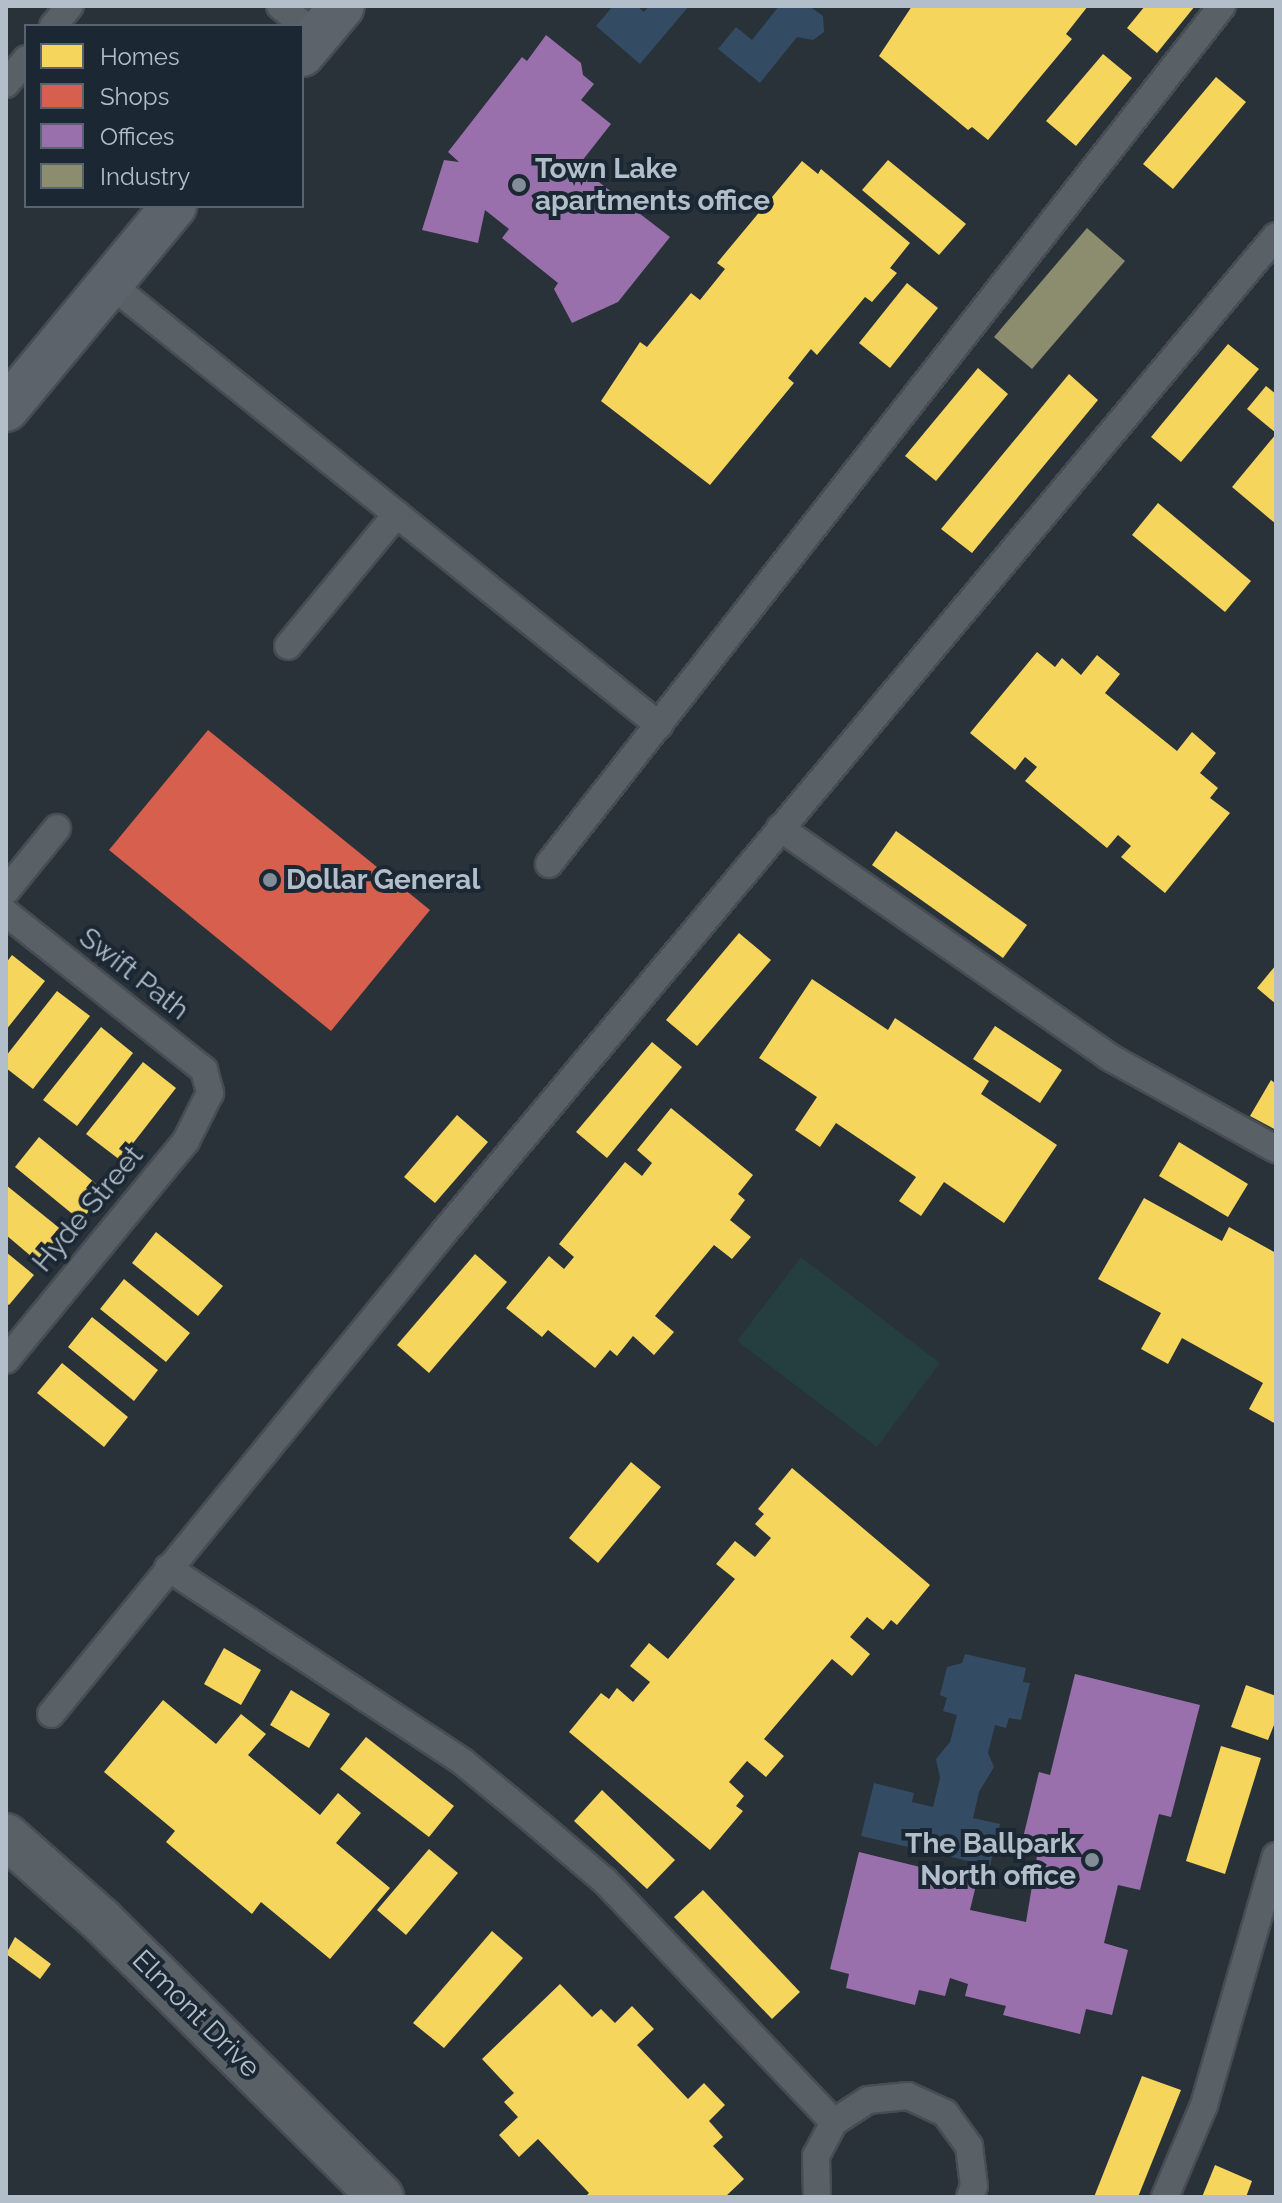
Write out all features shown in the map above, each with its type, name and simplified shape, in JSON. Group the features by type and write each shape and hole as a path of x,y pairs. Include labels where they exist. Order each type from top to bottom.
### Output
{"main road":[{"path":"6,409 172,208"}],"street":[{"name":"Elmont Drive","path":"6,1836 101,1920 381,2197"}],"lane":[{"path":"55,24 70,6"},
{"path":"280,6 320,32"},
{"path":"549,864 1222,6"},
{"path":"6,84 24,62"},
{"path":"51,1714 168,1568 780,828 1276,236"},
{"path":"109,283 659,725"},
{"path":"288,646 397,514"},
{"path":"6,891 57,828"},
{"path":"780,828 1109,1057 1276,1149"},
{"name":"Swift Path","path":"6,913 204,1070 210,1093"},
{"name":"Hyde Street","path":"6,1360 186,1141 210,1093"},
{"path":"168,1568 463,1762 538,1824 605,1881 834,2122"},
{"path":"1165,2197 1204,2105 1276,1856"},
{"path":"817,2197 816,2156 834,2122 868,2100 908,2096 945,2113 969,2146 974,2186 970,2197"}],"green space":[{"path":"801,1257 940,1363 877,1447 737,1341"}],"water":[{"path":"613,6 637,6 644,12 649,6 689,6 640,64 596,26"},
{"path":"779,6 809,6 823,16 824,32 813,40 797,37 760,83 718,49 736,27 752,40"},
{"path":"965,1654 1026,1668 1023,1682 1030,1683 1021,1720 1009,1718 1006,1728 995,1725 988,1753 994,1767 979,1792 973,1818 1000,1824 990,1866 861,1836 874,1783 914,1793 912,1802 933,1807 940,1778 936,1759 950,1742 957,1715 943,1711 947,1698 940,1695 947,1667 962,1663"}],"building: Homes":[{"path":"912,6 1088,6 1066,34 1072,39 988,140 972,127 968,130 879,56"},
{"path":"1145,6 1195,6 1157,53 1127,28"},
{"path":"1103,54 1132,78 1076,146 1046,121"},
{"path":"1216,77 1246,102 1173,189 1143,164"},
{"path":"888,160 966,224 939,255 862,190"},
{"path":"802,161 818,174 821,169 910,243 890,268 897,273 872,302 865,297 817,355 811,349 788,378 794,383 710,485 601,401 640,342 647,347 691,293 700,300 725,269 717,263"},
{"path":"907,283 938,308 890,368 859,343"},
{"path":"1228,344 1259,369 1181,462 1151,437"},
{"path":"978,368 1008,394 936,481 905,456"},
{"path":"1069,374 1098,400 972,553 941,529"},
{"path":"1266,386 1276,394 1276,433 1247,409"},
{"path":"1276,434 1276,524 1232,487"},
{"path":"1158,503 1251,581 1225,612 1132,535"},
{"path":"1037,652 1055,667 1062,658 1081,675 1097,655 1120,674 1105,693 1177,751 1192,732 1216,753 1200,773 1218,788 1210,798 1230,813 1165,893 1121,857 1131,846 1118,835 1107,848 1025,781 1037,767 1025,757 1015,770 970,733"},
{"path":"896,831 1027,925 1003,958 872,865"},
{"path":"739,933 771,960 697,1046 666,1020"},
{"path":"12,955 45,981 6,1030 6,963"},
{"path":"1276,965 1276,1004 1257,988"},
{"path":"812,979 888,1030 895,1018 989,1081 981,1094 1057,1145 1004,1223 944,1182 921,1216 899,1201 916,1177 836,1123 820,1147 795,1130 817,1097 759,1058"},
{"path":"57,991 90,1016 33,1089 6,1068 6,1056"},
{"path":"995,1026 1062,1070 1040,1103 973,1059"},
{"path":"101,1027 133,1053 77,1126 43,1100"},
{"path":"652,1042 682,1067 607,1158 576,1132"},
{"path":"143,1062 176,1088 120,1160 86,1134"},
{"path":"1271,1080 1276,1084 1276,1130 1250,1116"},
{"path":"671,1108 753,1175 738,1194 745,1200 730,1220 751,1237 732,1259 714,1245 655,1316 674,1332 654,1355 633,1336 617,1356 610,1350 595,1368 548,1330 542,1337 506,1308 549,1256 564,1269 574,1257 559,1244 625,1162 642,1176 652,1163 637,1150"},
{"path":"457,1115 488,1142 435,1203 404,1177"},
{"path":"39,1137 105,1191 81,1221 15,1167"},
{"path":"1179,1142 1248,1184 1228,1217 1159,1176"},
{"path":"6,1185 63,1231 38,1262 6,1235"},
{"path":"1144,1198 1222,1241 1229,1227 1276,1253 1276,1424 1249,1409 1263,1383 1182,1338 1168,1364 1141,1349 1161,1313 1098,1279"},
{"path":"156,1232 223,1286 198,1316 132,1263"},
{"path":"6,1252 34,1275 9,1305 6,1303"},
{"path":"475,1254 507,1282 429,1373 397,1345"},
{"path":"124,1279 190,1333 166,1362 100,1309"},
{"path":"92,1317 158,1370 134,1401 68,1347"},
{"path":"62,1363 128,1417 104,1447 37,1393"},
{"path":"631,1462 661,1487 598,1563 569,1538"},
{"path":"792,1468 930,1585 897,1625 891,1620 883,1630 867,1617 850,1637 870,1654 852,1676 832,1659 764,1739 784,1756 766,1777 747,1761 729,1782 744,1796 736,1806 743,1811 710,1850 569,1732 601,1693 609,1699 617,1688 633,1702 650,1682 630,1666 649,1643 668,1659 735,1579 716,1564 735,1541 755,1557 771,1538 755,1524 764,1514 758,1509"},
{"path":"224,1648 261,1670 241,1705 204,1684"},
{"path":"1246,1685 1276,1696 1276,1720 1268,1740 1231,1727"},
{"path":"291,1690 330,1714 309,1748 270,1725"},
{"path":"163,1700 216,1744 241,1714 266,1734 248,1755 320,1815 338,1793 361,1813 336,1843 390,1888 330,1959 261,1902 252,1914 166,1842 175,1831 104,1772"},
{"path":"366,1737 454,1806 429,1837 340,1769"},
{"path":"1221,1746 1261,1758 1225,1874 1186,1861"},
{"path":"602,1790 675,1860 647,1889 574,1821"},
{"path":"429,1849 458,1873 406,1935 377,1910"},
{"path":"703,1890 800,1992 772,2019 674,1917"},
{"path":"492,1931 523,1958 444,2048 413,2023"},
{"path":"15,1937 51,1964 40,1979 6,1954"},
{"path":"560,1984 592,2017 601,2009 615,2023 632,2006 654,2029 637,2045 688,2099 704,2083 725,2105 709,2121 723,2137 713,2146 744,2179 725,2197 585,2197 589,2193 538,2139 519,2157 499,2135 518,2117 504,2102 514,2093 482,2059"},
{"path":"1142,2076 1181,2090 1138,2197 1094,2197"},
{"path":"1215,2165 1252,2181 1246,2197 1202,2197"}],"building: Shops":[{"name":"Dollar General","path":"208,730 430,910 331,1031 109,850"}],"building: Offices":[{"name":"Town Lake apartments office","path":"546,35 581,63 583,75 594,84 581,100 611,124 578,166 670,237 618,302 572,323 554,289 558,283 502,238 509,229 485,210 478,243 422,230 444,160 459,162 448,152 522,57 527,61"},
{"name":"The Ballpark North office","path":"1075,1674 1200,1705 1171,1817 1159,1814 1140,1890 1118,1885 1104,1943 1128,1950 1112,2015 1086,2009 1080,2034 1003,2015 1006,2006 965,1996 968,1984 950,1978 945,1996 919,1990 915,2005 846,1988 849,1974 830,1969 859,1852 977,1881 970,1910 1026,1922 1038,1850 1021,1846 1039,1772 1050,1775"}],"building: Industry":[{"path":"1087,228 1125,261 1032,369 994,337"}],"place":[{"name":"Town Lake apartments office","path":"519,185"},
{"name":"Dollar General","path":"270,880"},
{"name":"The Ballpark North office","path":"1092,1860"}]}
